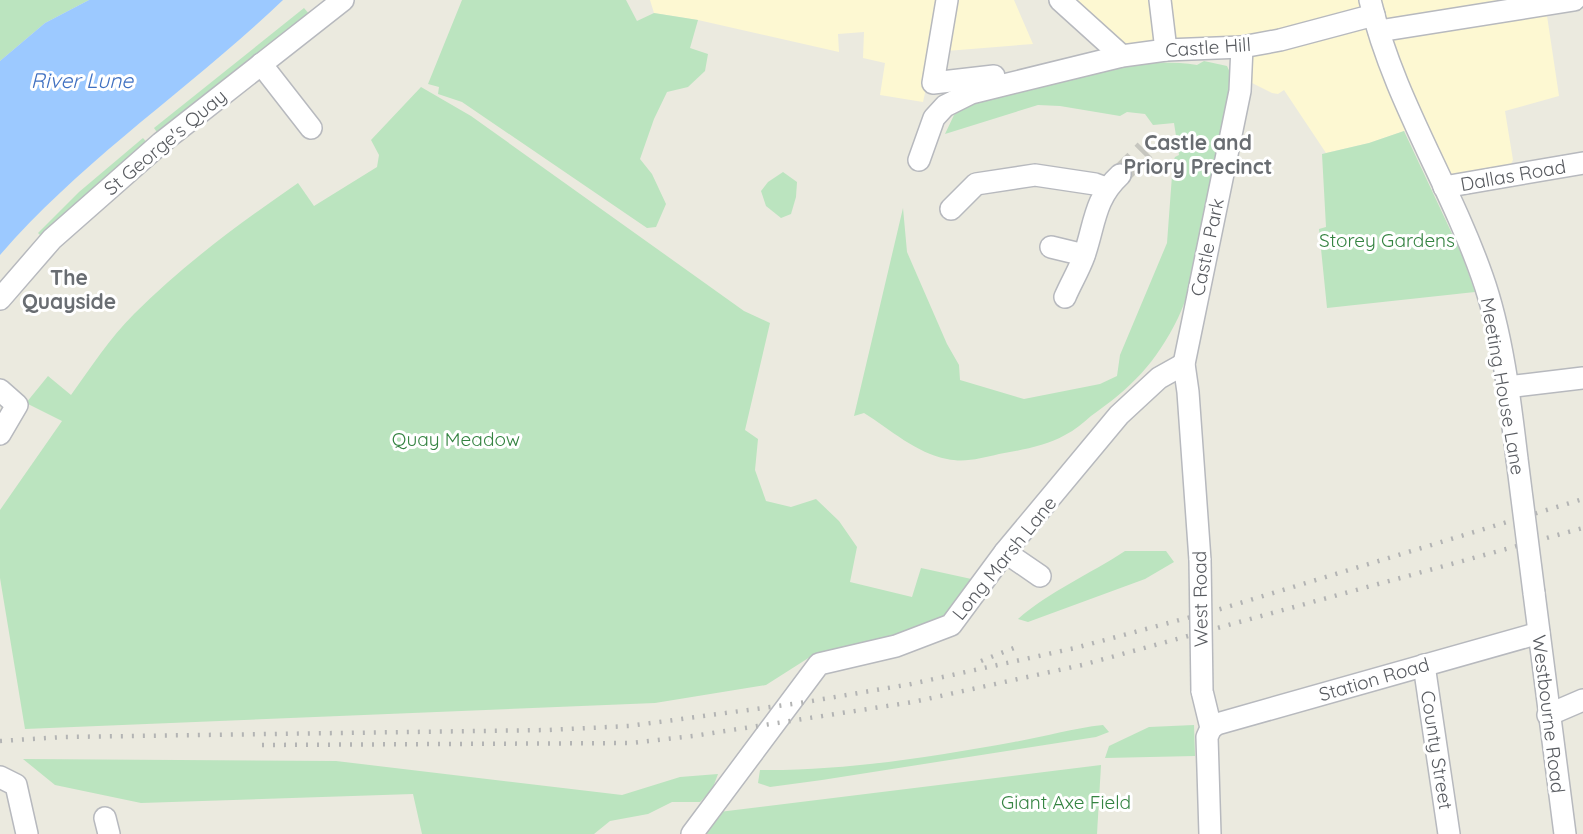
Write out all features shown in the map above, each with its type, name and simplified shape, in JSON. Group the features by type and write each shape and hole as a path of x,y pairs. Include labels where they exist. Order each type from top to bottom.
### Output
{"street":[{"name":"St George's Quay","path":"0,299 60,232 161,143 343,0"},
{"path":"947,0 933,83 1001,76 1028,77"},
{"path":"1060,0 1122,56"},
{"path":"1160,0 1166,50"},
{"name":"Castle Hill","path":"1028,77 1122,56 1166,50 1242,47 1280,40 1374,15 1574,0"},
{"name":"Meeting House Lane","path":"1374,15 1408,114 1444,187 1482,276 1493,315 1507,387 1534,593"},
{"name":"Castle Park","path":"1184,364 1240,91 1242,47"},
{"path":"261,64 299,124"},
{"path":"919,160 934,118 945,106 959,97 1028,77"},
{"name":"Dallas Road","path":"1444,187 1583,163"},
{"path":"951,209 976,184 1035,175 1095,184 1113,182 1090,227 1084,254 1065,297"},
{"path":"1051,247 1084,254"},
{"name":"West Road","path":"1184,364 1197,496 1202,691 1211,728 1208,737 1210,834"},
{"name":"Long Marsh Lane","path":"692,834 819,664 895,646 951,625 1005,552 1119,415 1159,377 1184,364"},
{"path":"1507,387 1583,378"},
{"path":"0,390 18,405 0,434"},
{"path":"1005,552 1040,576"},
{"name":"Westbourne Road","path":"1534,593 1565,834"},
{"name":"Station Road","path":"1211,728 1217,724 1539,633"},
{"name":"County Street","path":"1424,666 1449,834"},
{"path":"1548,715 1583,699"},
{"path":"8,781 27,834"}],"shaded area":[{"path":"650,0 1014,0 1033,44 934,52 923,102 880,95 885,63 863,58 864,32 838,34 839,52 698,20 654,13"},
{"path":"1064,0 1583,0 1546,9 1559,96 1505,111 1513,160 1509,168 1447,179 1419,123 1369,143 1326,153 1284,90 1278,94 1272,93 1248,81 1246,40 1124,50"}],"green space":[{"path":"0,0 89,0 45,23 0,61"},
{"path":"462,0 626,0 637,21 654,13 698,20 690,48 708,54 705,71 688,87 667,92 640,159 652,174 666,204 656,227 647,228 462,102 438,94 439,87 428,84"},
{"path":"304,8 310,15 159,135 154,128"},
{"path":"1204,61 1227,66 1233,90 1229,115 1214,163 1197,262 1185,300 1170,334 1130,385 1079,426 1058,439 973,460 954,460 925,452 864,413 854,416 903,208 907,252 947,344 959,365 960,380 1024,399 1100,384 1117,376 1120,355 1167,243 1173,162 1179,155 1174,123 1153,125 1145,114 1127,112 1120,116 1038,105 945,134 954,115 973,101 1112,67 1140,63 1197,65"},
{"name":"Quay Meadow","path":"421,87 471,116 744,311 770,323 745,430 758,439 755,470 766,501 791,507 816,499 839,521 857,547 850,582 912,597 921,568 976,580 954,615 893,640 810,657 766,685 655,703 25,729 0,578 0,510 62,421 26,403 48,376 71,395 117,333 153,296 213,245 298,183 314,206 377,167 379,155 371,140"},
{"name":"Storey Gardens","path":"1404,131 1462,255 1475,292 1327,308 1319,229 1326,227 1322,154 1369,143"},
{"path":"143,138 148,144 42,237 38,233 79,192"},
{"path":"783,172 797,182 791,214 781,218 766,206 761,191 768,182"},
{"path":"1125,551 1166,551 1174,562 1145,579 1028,622 1018,619 1057,591"},
{"path":"1103,725 1109,732 1096,737 822,780 770,787 758,783 760,770 823,768 919,758"},
{"path":"1194,725 1195,756 1105,758 1109,746 1149,727"},
{"path":"23,759 336,761 622,795 680,777 718,774 712,790 700,802 672,802 648,814 610,821 594,834 422,834 413,794 141,803 55,785"},
{"name":"Giant Axe Field","path":"1101,765 1097,834 704,834 719,812"}],"water":[{"name":"River Lune","path":"89,0 283,0 102,155 0,255 0,61 45,23"}],"tunnel":[{"path":"1120,175 1145,150"}],"railway":[{"path":"0,741 63,737 548,730 629,726 800,703 911,684 1075,648 1217,610 1583,499"},
{"path":"262,745 631,743 913,702 1082,665 1583,528"},
{"path":"981,661 1019,646"}],"district":[{"name":"Castle and Priory Precinct","path":"1198,155"},
{"name":"The Quayside","path":"69,290"}]}
